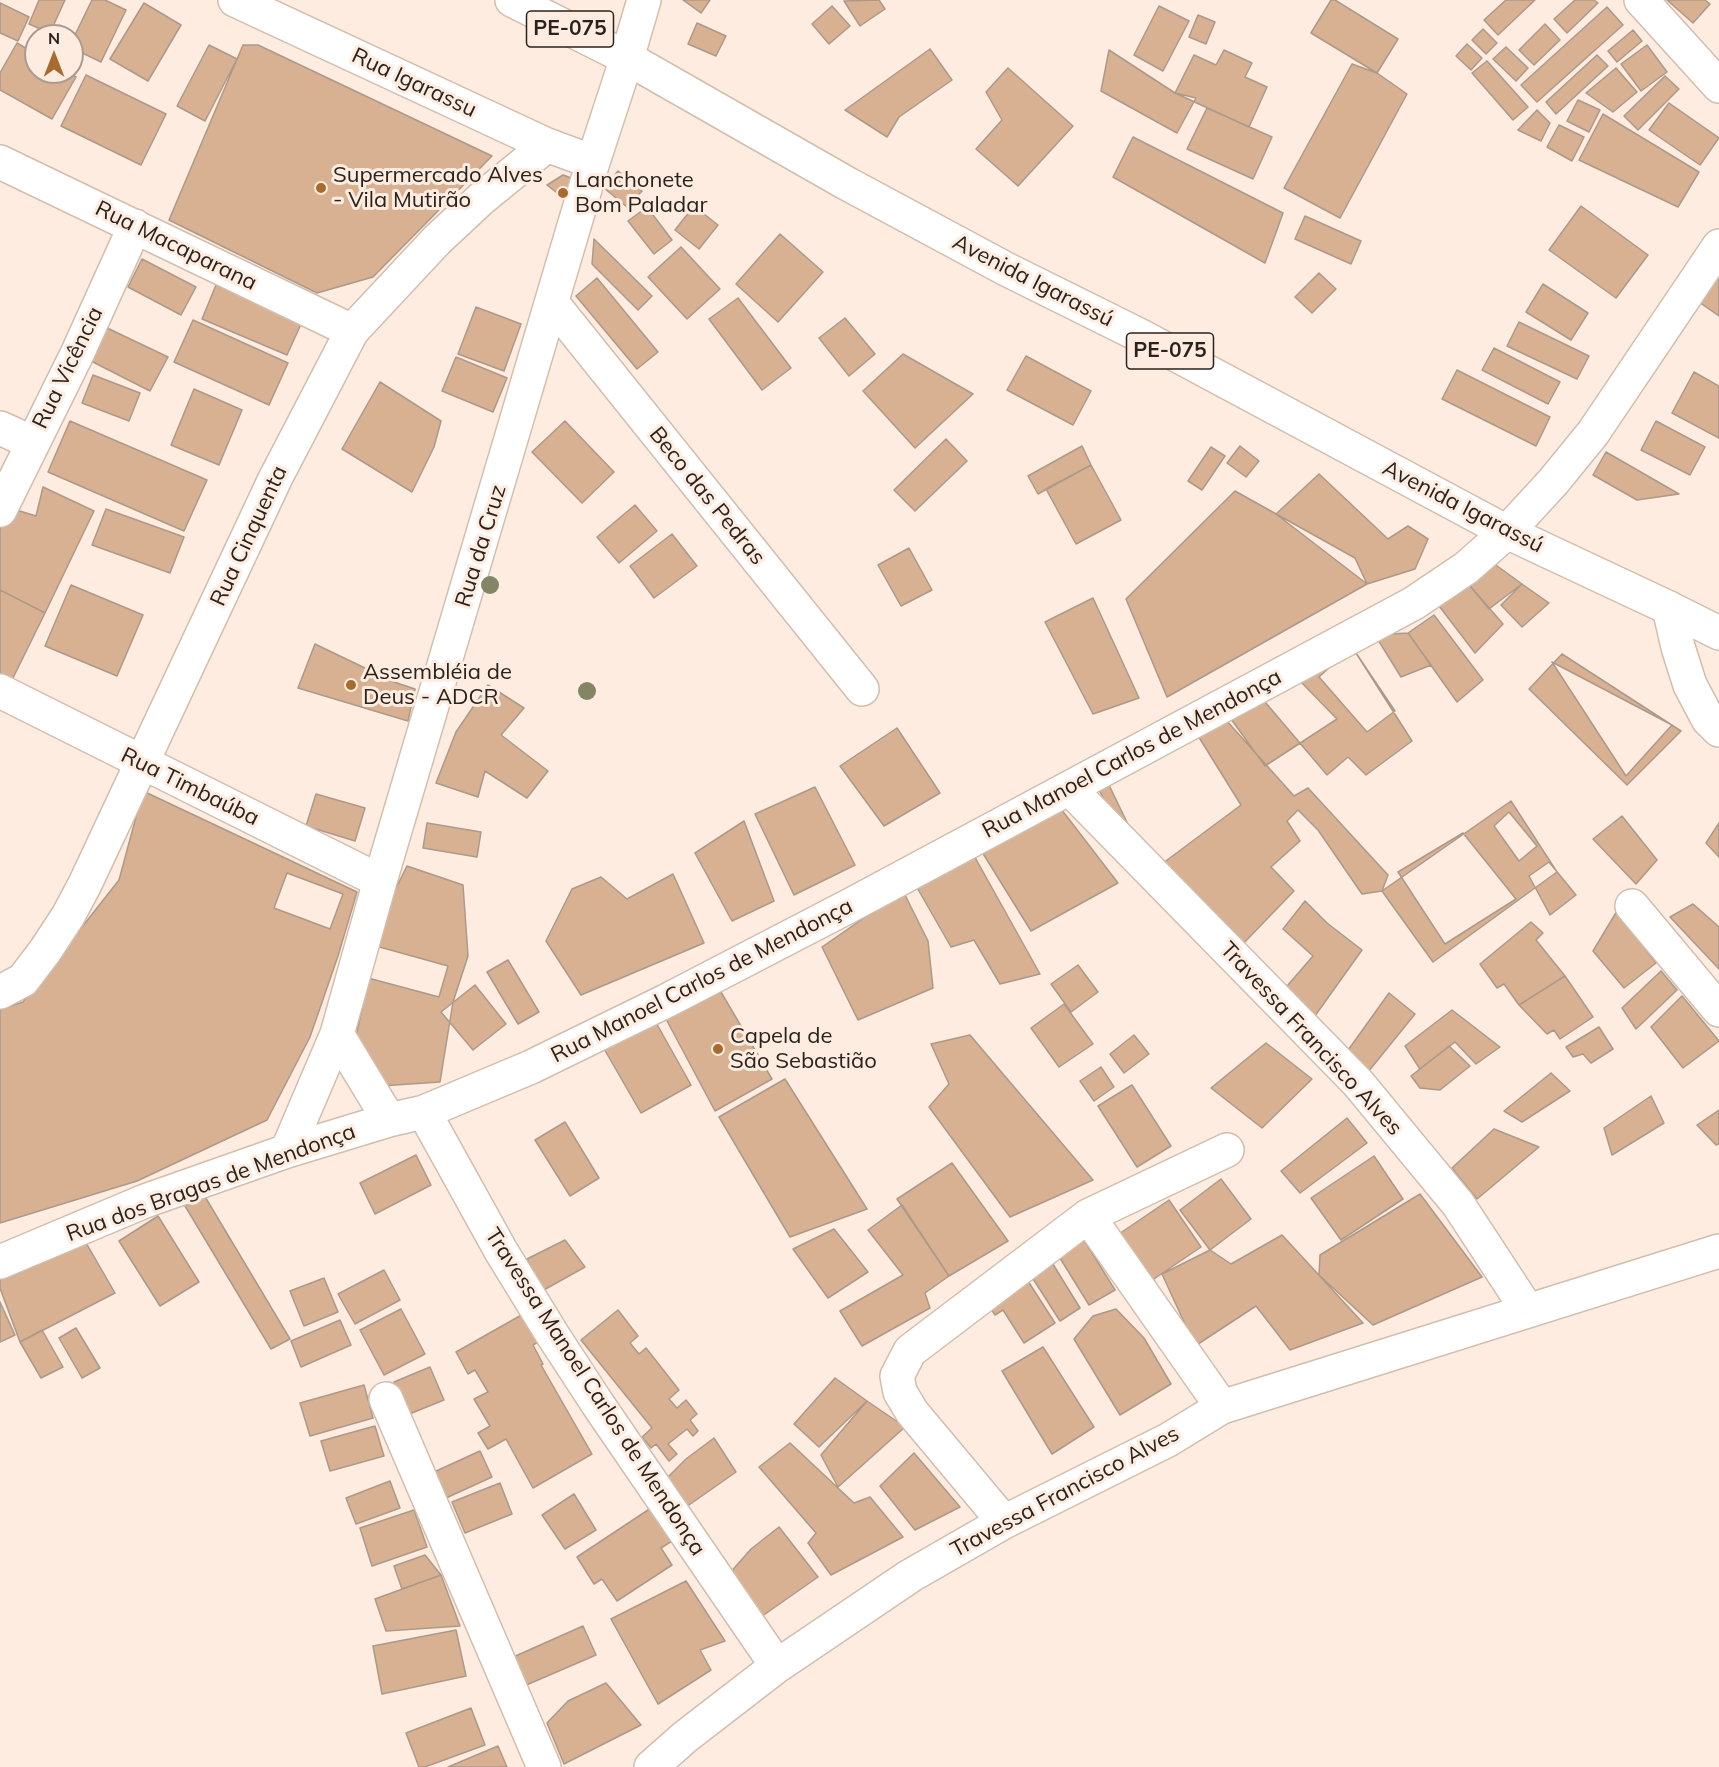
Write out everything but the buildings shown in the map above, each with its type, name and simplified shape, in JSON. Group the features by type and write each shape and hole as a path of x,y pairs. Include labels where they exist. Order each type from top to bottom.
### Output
{"street":[{"name":"Rua Igarassu","path":"235,0 547,145 593,162"},
{"name":"Avenida Igarassú","path":"512,0 627,58 826,172 976,253 1141,336 1507,532 1719,633"},
{"name":"Rua da Cruz","path":"287,1151 338,1034 380,881 553,304 593,162 644,0"},
{"path":"1641,0 1719,86"},
{"name":"Rua Cinquenta","path":"8,981 45,951 68,916 275,479 352,331 437,240 481,199 547,145"},
{"name":"Rua Macaparana","path":"0,162 352,331"},
{"name":"Rua Vicência","path":"0,510 78,352 135,226"},
{"name":"Rua Manoel Carlos de Mendonça","path":"424,1112 531,1067 666,1001 849,906 1414,603 1466,568 1507,532 1553,482 1593,433 1719,246"},
{"name":"Beco das Pedras","path":"553,304 862,689"},
{"path":"0,428 33,443"},
{"path":"1669,608 1690,686 1708,719 1719,730"},
{"name":"Rua Timbaúba","path":"0,691 380,881"},
{"name":"Travessa Francisco Alves","path":"1069,788 1358,1083 1458,1203 1528,1311"},
{"path":"1632,906 1719,1010"},
{"path":"338,1034 388,1120"},
{"name":"Rua dos Bragas de Mendonça","path":"0,1262 145,1201 287,1151 388,1120 424,1112"},
{"name":"Travessa Manoel Carlos de Mendonça","path":"424,1112 501,1251 552,1334 777,1666"},
{"path":"1004,1522 912,1412 900,1392 897,1376 910,1351 1088,1216 1227,1150"},
{"path":"1088,1216 1222,1407"},
{"name":"Travessa Francisco Alves","path":"651,1767 685,1737 777,1666 910,1576 1004,1522 1168,1440 1222,1407 1719,1251"},
{"path":"386,1399 544,1767"}],"place":[{"name":"Supermercado Alves - Vila Mutirão","path":"321,188"},
{"name":"Lanchonete Bom Paladar","path":"563,193"},
{"name":"Assembléia de Deus - ADCR","path":"351,685"},
{"name":"Capela de São Sebastião","path":"718,1049"}]}
